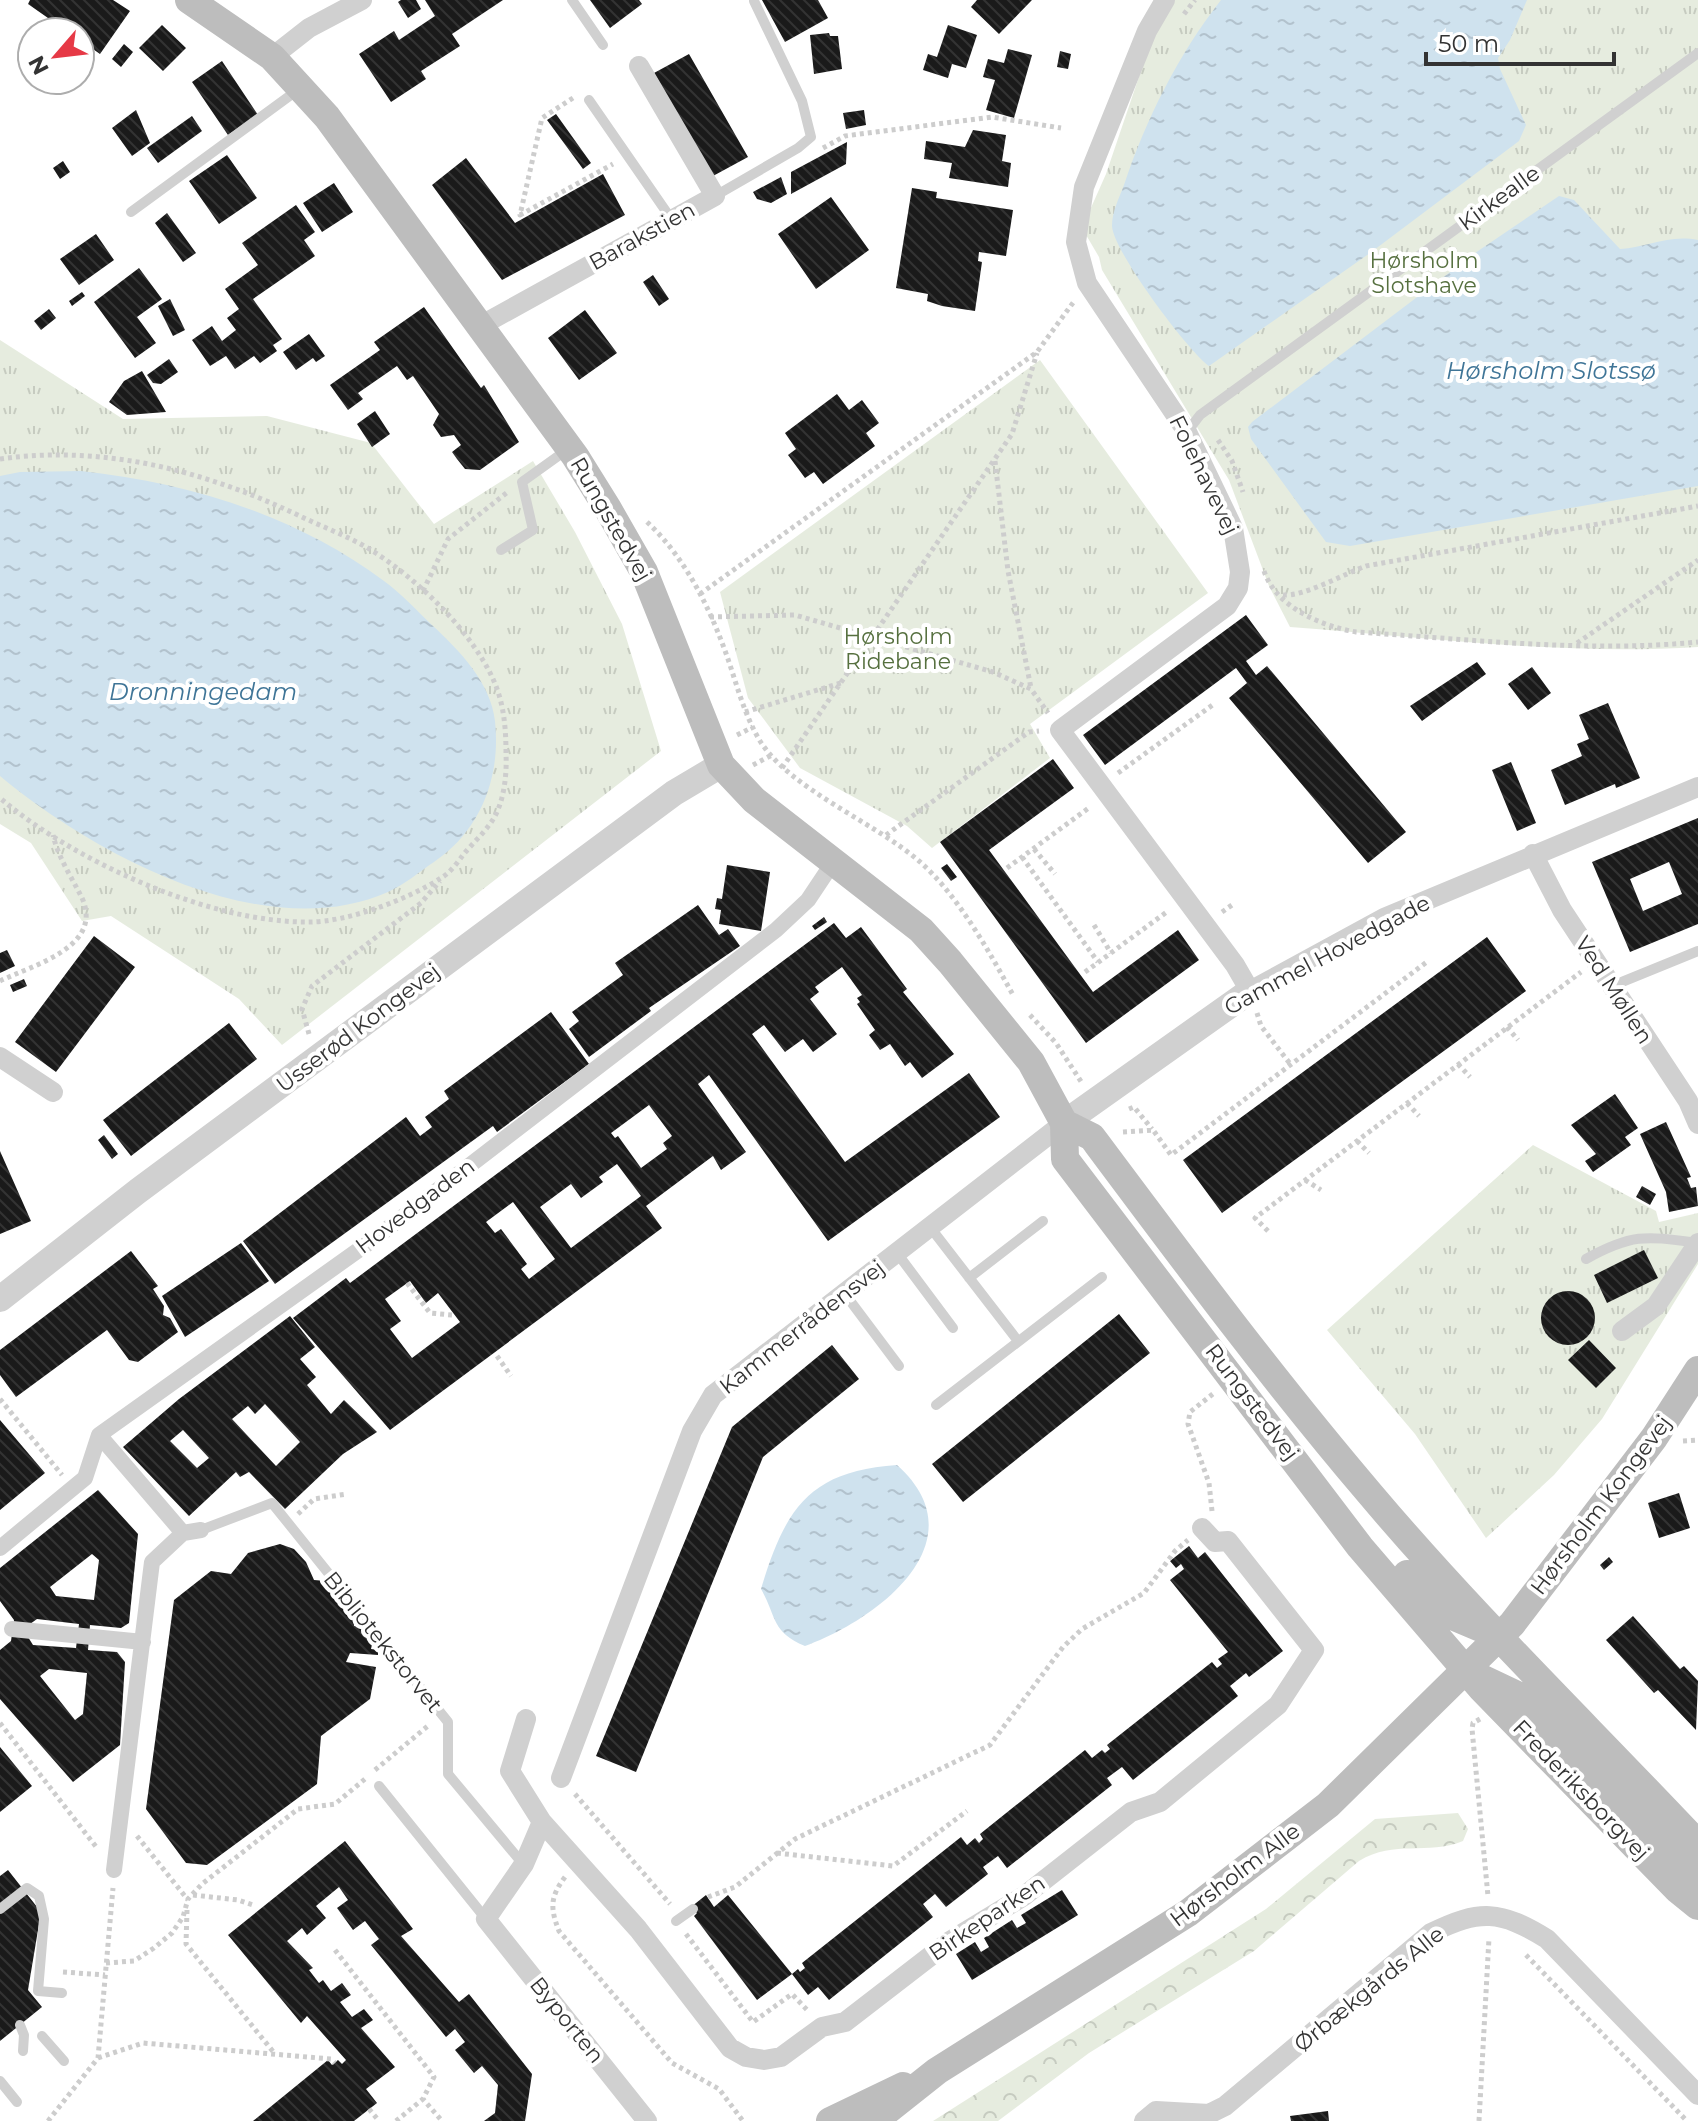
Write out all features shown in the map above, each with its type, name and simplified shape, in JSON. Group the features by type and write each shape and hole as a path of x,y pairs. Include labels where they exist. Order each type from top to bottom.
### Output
{"main road":[{"name":"Rungstedvej","path":"189,0 272,57 327,117 570,448 644,572 721,765 754,800 921,930 950,962 1031,1062 1064,1123 1065,1159 1360,1547 1466,1671"},
{"name":"Rungstedvej","path":"1064,1123 1092,1137 1261,1363 1372,1497 1500,1636"},
{"path":"1171,1296 1215,1336 1301,1449 1435,1605 1443,1612 1500,1636 1698,1844"},
{"name":"Hørsholm Kongevej","path":"1500,1636 1654,1438 1698,1370"},
{"name":"Hørsholm Alle","path":"874,2121 937,2071 1188,1913 1328,1805 1500,1636"},
{"path":"1466,1671 1519,1696 1698,1876"},
{"name":"Frederiksborgvej","path":"1466,1671 1677,1889 1698,1906"},
{"name":"Hørsholm Alle","path":"830,2121 937,2071"}],"street":[{"path":"272,57 309,28 362,0"},
{"name":"Folehavevej","path":"1060,730 1227,606 1238,588 1240,553 1233,528 1187,432 1087,283 1076,242 1084,187 1147,31 1165,0"},
{"name":"Barakstien","path":"480,326 715,196 639,66"},
{"path":"1060,730 1250,991"},
{"name":"Usserød Kongevej","path":"0,1299 674,793 721,765"},
{"name":"Gammel Hovedgade","path":"1064,1123 1250,991 1384,918 1698,787"},
{"name":"Ved Møllen","path":"1533,854 1562,910 1688,1101 1698,1124"},
{"name":"Hovedgaden","path":"99,1435 374,1239 763,940 808,900 834,861"},
{"path":"0,1057 53,1092"},
{"name":"Kammerrådensvej","path":"561,1778 692,1431 713,1395 1064,1123"},
{"path":"1622,1331 1656,1306 1698,1243"},
{"path":"0,1548 85,1478 99,1435"},
{"path":"99,1435 183,1533 152,1562 114,1870"},
{"name":"Birkeparken","path":"542,1822 638,1929 730,2048 746,2057 764,2060 781,2057 822,2027 845,2022 950,1941 1024,1896 1131,1812 1160,1802 1278,1705 1314,1650 1228,1541 1215,1542 1202,1528"},
{"name":"Bibliotekstorvet","path":"183,1533 201,1530"},
{"path":"12,1629 143,1642"},
{"path":"486,1919 524,1864 542,1822 510,1771 526,1719"},
{"name":"Ørbækgårds Alle","path":"1144,2121 1156,2111 1230,2114 1431,1933 1465,1916 1519,1921 1547,1939 1698,2095"},
{"name":"Byporten","path":"486,1919 647,2121"}],"lane":[{"path":"572,0 603,45"},
{"path":"715,196 798,148 811,137 802,101 754,1"},
{"name":"Kirkealle","path":"1187,432 1200,415 1698,53"},
{"path":"131,212 301,87"},
{"path":"589,100 672,220"},
{"path":"501,550 533,530 522,482 570,448"},
{"path":"1612,986 1698,951"},
{"path":"969,1278 1043,1221"},
{"path":"930,1227 1018,1341"},
{"path":"1586,1259 1619,1241 1647,1236 1698,1243"},
{"path":"897,1253 953,1328"},
{"path":"936,1405 1102,1277"},
{"path":"845,1294 899,1366"},
{"name":"Bibliotekstorvet","path":"201,1530 272,1503 448,1722 448,1774 524,1864"},
{"path":"379,1786 486,1919"},
{"path":"0,1909 27,1888 39,1896 44,1919 38,1991 62,1993"},
{"path":"676,1921 693,1909"},
{"path":"20,2025 24,2035 23,2051"},
{"path":"42,2036 64,2061"},
{"path":"0,2081 17,2102"}],"path":[{"path":"1177,24 1195,0"},
{"path":"589,100 578,94 542,118 520,215 628,156"},
{"path":"818,151 845,136 992,117 1061,128"},
{"path":"1015,998 985,945 922,863 886,835 782,768 761,742 745,712 700,594 1037,352 1087,283"},
{"path":"782,768 845,682 1012,434 1037,352"},
{"path":"1200,415 1232,461 1247,503"},
{"path":"0,459 51,455 108,458 187,471 243,489 371,550 423,591 463,635 492,677 506,726 507,777 493,820 421,903 312,986 302,1009 304,1025 319,1057"},
{"path":"995,460 1008,571 1031,689 1060,730"},
{"path":"423,591 448,539 522,482"},
{"path":"1281,595 1301,595 1324,581 1366,566 1698,506"},
{"path":"1261,559 1269,586 1300,613 1331,628 1356,632 1655,647 1698,642"},
{"path":"1577,643 1698,560"},
{"path":"710,617 795,615 873,640 993,672 1031,689"},
{"path":"745,712 845,682"},
{"path":"1007,868 1214,704"},
{"path":"886,835 1029,732 1060,730"},
{"path":"0,798 53,835 122,872 198,903 252,917 311,922 379,907 444,877"},
{"path":"0,981 76,944 86,926 84,903 53,835"},
{"path":"1034,849 1055,874"},
{"path":"1022,857 1098,962"},
{"path":"1085,972 1185,899"},
{"path":"1094,925 1111,953"},
{"path":"1127,1110 1134,1107 1171,1155 1428,961"},
{"path":"1268,1231 1255,1218 1595,961"},
{"path":"1250,991 1261,1026 1291,1065"},
{"path":"1023,1008 1060,1050"},
{"path":"1507,1027 1518,1040"},
{"path":"1458,1064 1470,1077"},
{"path":"1407,1103 1419,1116"},
{"path":"1123,1132 1153,1130"},
{"path":"1357,1141 1369,1153"},
{"path":"1305,1180 1321,1190"},
{"path":"407,1283 430,1313 452,1315"},
{"path":"497,1356 511,1376"},
{"path":"708,1897 735,1887 795,1839 990,1745 1063,1647 1082,1629 1144,1593 1175,1551 1202,1528 1212,1511 1209,1483 1188,1424 1190,1412 1232,1375"},
{"path":"0,1399 73,1488"},
{"path":"1690,1442 1698,1440"},
{"path":"286,1524 314,1499 347,1494"},
{"path":"106,1963 134,1961 154,1948 177,1925 190,1897 298,1809 335,1804 442,1714"},
{"path":"0,1723 114,1870 98,2058"},
{"path":"776,1853 893,1866 967,1811"},
{"path":"120,1816 190,1897 253,1905"},
{"path":"578,1860 554,1892 550,1908 559,1931 672,2063 719,2089 743,2121"},
{"path":"190,1897 186,1944 275,2054"},
{"path":"1480,1941 1498,1942"},
{"path":"1516,1949 1548,1976 1687,2121"},
{"path":"335,1950 434,2077 423,2099 396,2121"},
{"path":"63,1972 105,1975"},
{"path":"48,2121 98,2058 143,2043 331,2059 335,2063"},
{"path":"423,2099 442,2121"},
{"path":"369,2109 379,2121"}],"green space":[{"name":"Hørsholm Slotshave","path":"1165,0 1698,0 1698,647 1545,647 1290,627 1269,586 1229,480 1102,270 1099,257 1082,228 1106,174"},
{"path":"0,340 123,419 267,416 371,443 434,524 533,461 575,532 622,624 661,751 282,1045 239,999 111,916 82,921 31,843 0,824"},
{"name":"Hørsholm Ridebane","path":"1040,360 1208,593 1030,724 1050,758 932,848 907,826 800,768 748,698 720,592"},
{"path":"1533,1145 1656,1211 1659,1222 1698,1213 1698,1264 1602,1419 1554,1475 1486,1538 1415,1434 1327,1330"},
{"path":"1458,1813 1468,1829 1463,1841 1437,1847 1385,1851 1359,1861 1254,1951 1089,2053 998,2121 933,2121 1266,1909 1375,1819"}],"water":[{"path":"1221,0 1527,0 1510,40 1498,58 1526,125 1519,141 1370,253 1209,366 1153,300 1125,256 1112,226 1116,205 1153,112 1177,65"},
{"name":"Hørsholm Slotssø","path":"1559,196 1574,200 1620,249 1668,240 1698,240 1698,486 1350,546 1326,542 1251,439 1248,427 1478,251"},
{"name":"Dronningedam","path":"81,471 162,484 278,520 350,558 384,581 453,646 472,668 487,694 495,721 496,742 491,782 484,800 476,818 450,849 394,889 340,906 288,908 236,900 183,884 131,861 83,835 0,776 0,476 20,472"},
{"path":"897,1465 920,1494 929,1522 924,1549 910,1574 888,1597 833,1634 805,1646 794,1641 776,1623 761,1589 791,1516 805,1499 842,1476"}],"building":[{"path":"30,0 113,0 130,11 100,54 96,51 96,16 45,16 28,4"},
{"path":"416,0 421,9 408,18 398,2"},
{"path":"425,0 503,0 452,34 460,46 421,71 426,79 391,102 359,54 394,31 399,40 435,16"},
{"path":"590,0 639,0 642,4 610,28"},
{"path":"762,0 818,0 828,18 785,42"},
{"path":"977,0 1032,0 999,34 971,7"},
{"path":"162,25 186,48 163,71 139,48"},
{"path":"948,25 977,35 966,68 952,64 948,78 923,70 928,54 937,57"},
{"path":"829,33 830,36 838,36 842,69 814,74 810,35"},
{"path":"124,44 133,52 121,67 112,59"},
{"path":"1008,49 1032,55 1014,118 986,110 995,80 983,77 988,59 1004,63"},
{"path":"1060,51 1071,54 1068,69 1057,67"},
{"path":"689,54 748,157 713,176 654,73"},
{"path":"222,61 258,115 228,135 192,82"},
{"path":"136,110 150,143 132,156 112,128"},
{"path":"864,110 866,125 846,129 843,113"},
{"path":"556,114 591,163 583,169 547,120"},
{"path":"192,116 202,131 158,163 147,148"},
{"path":"973,130 1006,135 1002,161 1011,163 1008,187 949,178 952,163 924,159 926,141 965,147"},
{"path":"847,142 846,164 791,194 791,172"},
{"path":"227,155 257,198 219,224 189,181"},
{"path":"466,158 515,223 603,174 625,215 502,280 432,185"},
{"path":"63,161 70,172 60,179 53,168"},
{"path":"781,177 787,194 771,203 757,199 753,192"},
{"path":"334,183 353,212 322,232 303,203"},
{"path":"912,188 937,192 936,198 1013,210 1006,256 979,252 978,261 982,262 975,311 942,306 927,301 928,294 896,288"},
{"path":"831,197 869,250 816,289 778,234"},
{"path":"296,205 315,232 304,240 315,256 253,299 282,339 273,345 277,351 260,363 254,356 235,369 226,356 210,366 192,340 212,326 222,341 236,330 227,318 239,309 225,289 258,265 242,243"},
{"path":"167,213 196,253 183,262 155,223"},
{"path":"96,234 114,260 79,285 60,259"},
{"path":"139,268 162,299 137,317 156,343 135,358 94,302"},
{"path":"653,275 669,299 659,306 643,282"},
{"path":"82,292 85,296 72,306 69,301"},
{"path":"170,299 185,330 173,336 158,306"},
{"path":"424,307 481,388 484,385 519,442 480,470 465,469 457,459 452,452 461,445 454,435 441,437 433,425 439,414 413,376 407,380 397,366 358,393 363,399 348,410 330,385 380,350 374,342"},
{"path":"49,309 56,318 41,330 34,321"},
{"path":"585,310 617,353 579,380 548,338"},
{"path":"309,334 325,356 316,362 313,358 296,370 283,352"},
{"path":"169,359 178,372 161,384 153,383 147,375"},
{"path":"142,371 166,412 127,415 109,402 124,381"},
{"path":"837,394 849,410 862,400 879,423 866,433 875,446 823,484 814,472 805,478 788,455 796,449 785,433"},
{"path":"375,411 390,434 372,447 357,424"},
{"path":"1246,615 1268,645 1246,661 1256,675 1267,666 1406,832 1368,863 1229,698 1247,683 1236,668 1105,765 1083,735"},
{"path":"1477,662 1486,674 1422,721 1410,706"},
{"path":"1532,667 1551,693 1528,710 1508,684"},
{"path":"1608,703 1640,778 1616,788 1615,784 1565,805 1551,770 1582,756 1577,744 1589,739 1579,715"},
{"path":"1053,759 1074,788 989,850 1093,992 1178,930 1199,960 1086,1043 940,842"},
{"path":"1511,762 1536,823 1517,831 1492,770"},
{"path":"1698,818 1698,924 1630,952 1592,862","holes":["1669,862 1682,894 1643,911 1630,879"]},
{"path":"947,864 957,877 951,881 941,868"},
{"path":"727,865 770,872 761,931 719,924 721,910 715,909 717,898 722,899"},
{"path":"698,905 719,935 728,929 740,946 649,1008 651,1011 589,1057 569,1029 579,1021 572,1012 623,975 615,963"},
{"path":"824,917 827,922 815,930 812,926"},
{"path":"834,923 846,938 861,927 907,989 903,992 954,1054 922,1078 910,1062 905,1066 890,1044 880,1050 869,1035 875,1030 857,1004 860,1002 857,998 862,995 842,967 815,987 819,992 810,999 837,1034 813,1052 803,1039 785,1052 764,1025 752,1034 845,1162 969,1073 1000,1117 828,1241 709,1075 698,1084 746,1152 721,1170 713,1156 646,1206 662,1228 390,1430 293,1318 346,1278 350,1283","holes":["649,1105 672,1136 663,1143 667,1149 641,1168 618,1136 615,1138 611,1133","617,1164 641,1196 571,1248 540,1207 571,1184 581,1198 603,1182 599,1177","513,1202 555,1259 529,1279 521,1269 527,1264 501,1229 495,1233 486,1222","410,1281 426,1303 438,1293 460,1322 412,1358 390,1329 401,1321 385,1299"]},
{"path":"94,936 135,967 56,1072 15,1042"},
{"path":"1487,937 1526,991 1222,1213 1183,1160"},
{"path":"7,950 15,966 0,973 0,953"},
{"path":"24,979 27,986 13,992 10,985"},
{"path":"551,1012 589,1064 497,1132 493,1126 275,1284 243,1241 406,1117 420,1136 432,1127 425,1117 449,1099 444,1091"},
{"path":"229,1023 257,1059 131,1156 103,1120"},
{"path":"1615,1094 1638,1128 1625,1137 1631,1145 1593,1172 1585,1161 1596,1154 1571,1125"},
{"path":"1666,1122 1691,1177 1687,1178 1691,1188 1696,1187 1698,1206 1669,1212 1666,1192 1640,1134"},
{"path":"104,1135 118,1154 112,1159 98,1140"},
{"path":"0,1151 31,1221 0,1234"},
{"path":"1642,1186 1656,1194 1650,1205 1636,1197"},
{"path":"241,1243 269,1281 185,1337 162,1296"},
{"path":"1644,1250 1658,1278 1607,1303 1594,1275"},
{"path":"131,1251 158,1286 153,1289 164,1306 163,1315 170,1318 178,1332 138,1362 129,1360 107,1330 16,1397 0,1375 0,1350"},
{"path":"1568,1291 1579,1293 1587,1299 1593,1307 1593,1329 1587,1337 1579,1343 1568,1345 1557,1343 1549,1337 1543,1329 1541,1318 1543,1307 1549,1299 1557,1293"},
{"path":"1119,1314 1150,1353 963,1502 932,1464"},
{"path":"290,1316 315,1347 300,1359 316,1377 307,1385 331,1414 344,1400 377,1432 343,1454 285,1509 249,1472 240,1477 236,1472 189,1516 123,1447 179,1399","holes":["265,1404 300,1442 276,1466 232,1419 248,1406 255,1414","183,1430 209,1458 197,1468 170,1441"]},
{"path":"1589,1340 1616,1368 1596,1388 1568,1360"},
{"path":"832,1345 859,1379 763,1457 636,1772 596,1756 732,1427"},
{"path":"0,1420 45,1473 0,1510"},
{"path":"98,1490 138,1534 129,1623 121,1628 90,1625 88,1650 117,1652 125,1662 120,1745 73,1782 0,1699 0,1650 11,1641 14,1620 0,1601 0,1568","holes":["92,1554 99,1560 94,1600 56,1596 50,1587","37,1619 79,1624 76,1648 33,1645 28,1637 30,1624","49,1669 87,1673 83,1714 75,1720 40,1676"]},
{"path":"1679,1493 1690,1528 1659,1538 1648,1503"},
{"path":"280,1544 294,1549 306,1562 314,1580 326,1581 337,1595 336,1602 344,1603 355,1617 354,1626 363,1627 373,1640 371,1649 378,1650 378,1655 350,1653 346,1662 376,1667 370,1699 321,1736 317,1784 207,1865 186,1863 146,1809 174,1600 211,1571 231,1574 248,1553"},
{"path":"1189,1546 1198,1558 1205,1552 1283,1651 1249,1677 1246,1673 1230,1686 1238,1696 1133,1780 1122,1767 1107,1778 1112,1785 1007,1868 998,1856 983,1867 988,1874 946,1907 935,1894 923,1904 933,1917 829,2000 818,1987 808,1995 792,1974 805,1968 802,1963 961,1837 967,1845 975,1838 979,1843 983,1839 980,1834 1085,1750 1092,1758 1102,1750 1105,1753 1110,1749 1107,1745 1212,1662 1217,1668 1222,1664 1218,1659 1228,1652 1170,1580 1184,1569 1181,1564 1176,1568 1170,1561"},
{"path":"1609,1557 1613,1562 1604,1570 1600,1565"},
{"path":"1633,1616 1680,1669 1684,1666 1698,1681 1696,1730 1658,1690 1654,1693 1606,1640"},
{"path":"0,1747 32,1786 0,1812"},
{"path":"345,1841 413,1929 401,1936 459,2002 469,1994 532,2074 525,2121 484,2121 495,2113 498,2085 482,2066 474,2073 455,2050 465,2042 455,2029 446,2037 371,1945 379,1939 365,1921 353,1930 337,1908 348,1900 339,1887 316,1906 326,1918 307,1935 302,1928 287,1941 313,1968 309,1970 319,1983 323,1980 331,1991 342,1983 351,1995 340,2002 352,2017 364,2009 373,2020 361,2028 395,2067 366,2089 377,2103 354,2121 253,2121 328,2060 332,2065 338,2060 342,2064 346,2060 307,2016 301,2023 228,1935"},
{"path":"8,1870 41,1912 28,1990 42,2007 0,2041 0,1876"},
{"path":"1062,1890 1078,1915 972,1980 956,1954 975,1942 981,1952 989,1947 984,1938 1012,1920 1017,1928 1026,1923 1021,1915"},
{"path":"706,1895 714,1907 728,1895 792,1974 757,2000 694,1916 697,1913 691,1907"},
{"path":"1328,2111 1329,2121 1291,2121 1290,2116"}]}
